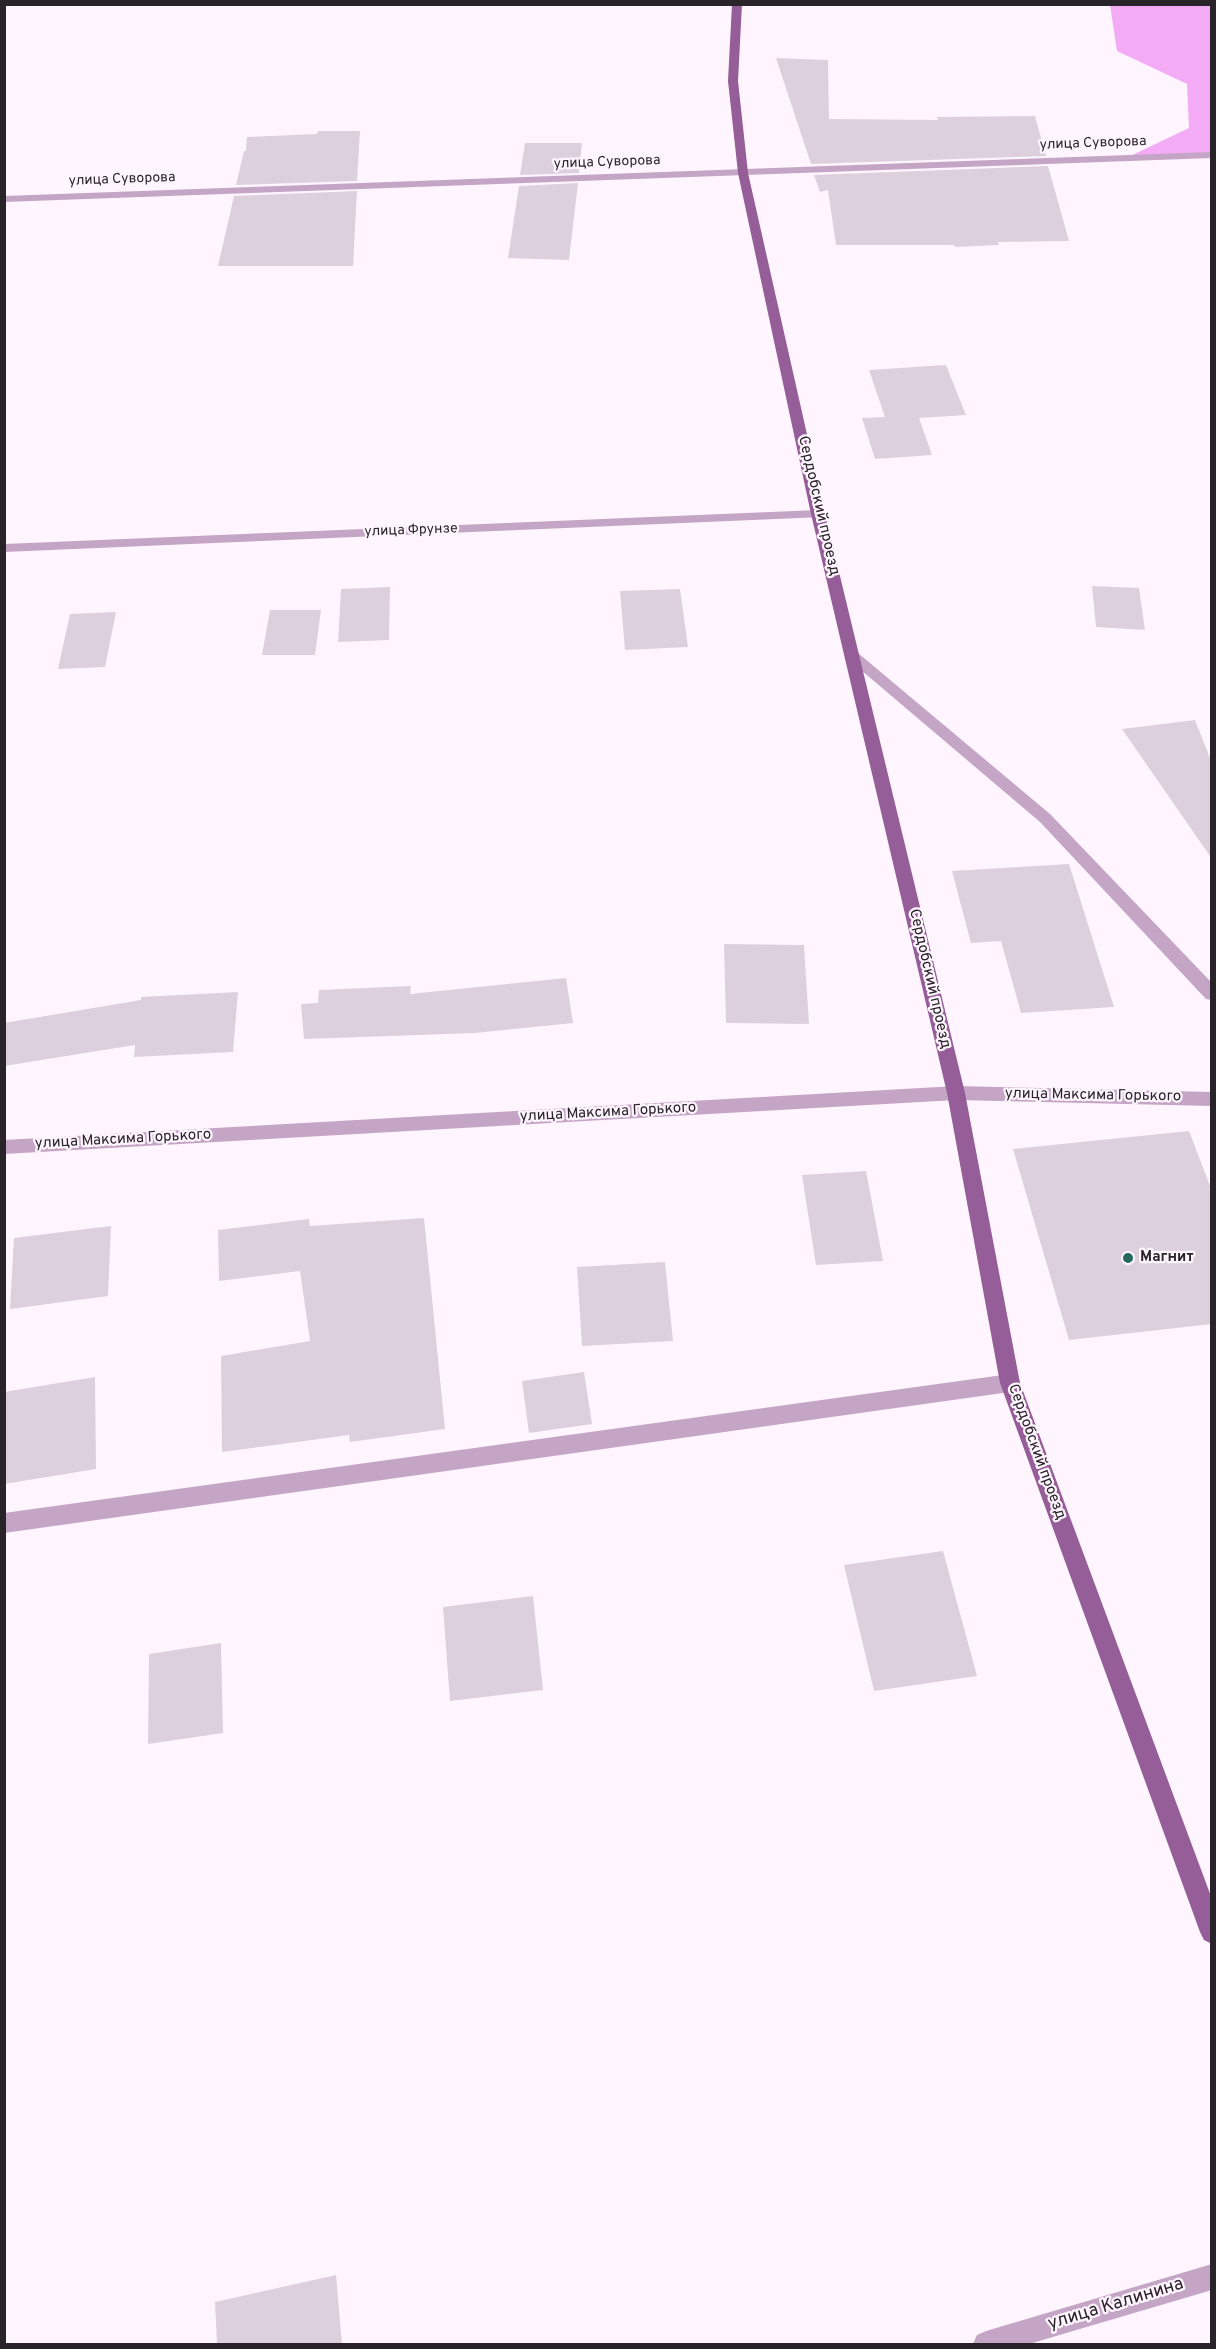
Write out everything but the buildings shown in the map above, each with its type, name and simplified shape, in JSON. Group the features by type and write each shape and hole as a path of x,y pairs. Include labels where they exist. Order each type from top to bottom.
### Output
{"main road":[{"name":"Сердобский проезд","path":"737,4 733,81 743,173 818,514 956,1093 1010,1383 1212,1932"}],"street":[{"name":"улица Суворова","path":"4,199 1212,155"},
{"name":"улица Фрунзе","path":"4,548 818,514"},
{"path":"853,656 1045,818 1212,994"},
{"name":"улица Максима Горького","path":"4,1147 956,1093 1212,1099"},
{"path":"4,1523 1010,1383"},
{"name":"улица Калинина","path":"986,2344 1212,2277"}],"shaded area":[{"path":"1110,5 1211,5 1211,155 1124,159 1189,128 1187,84 1117,51"}],"place":[{"name":"Магнит","path":"1128,1258"}]}
